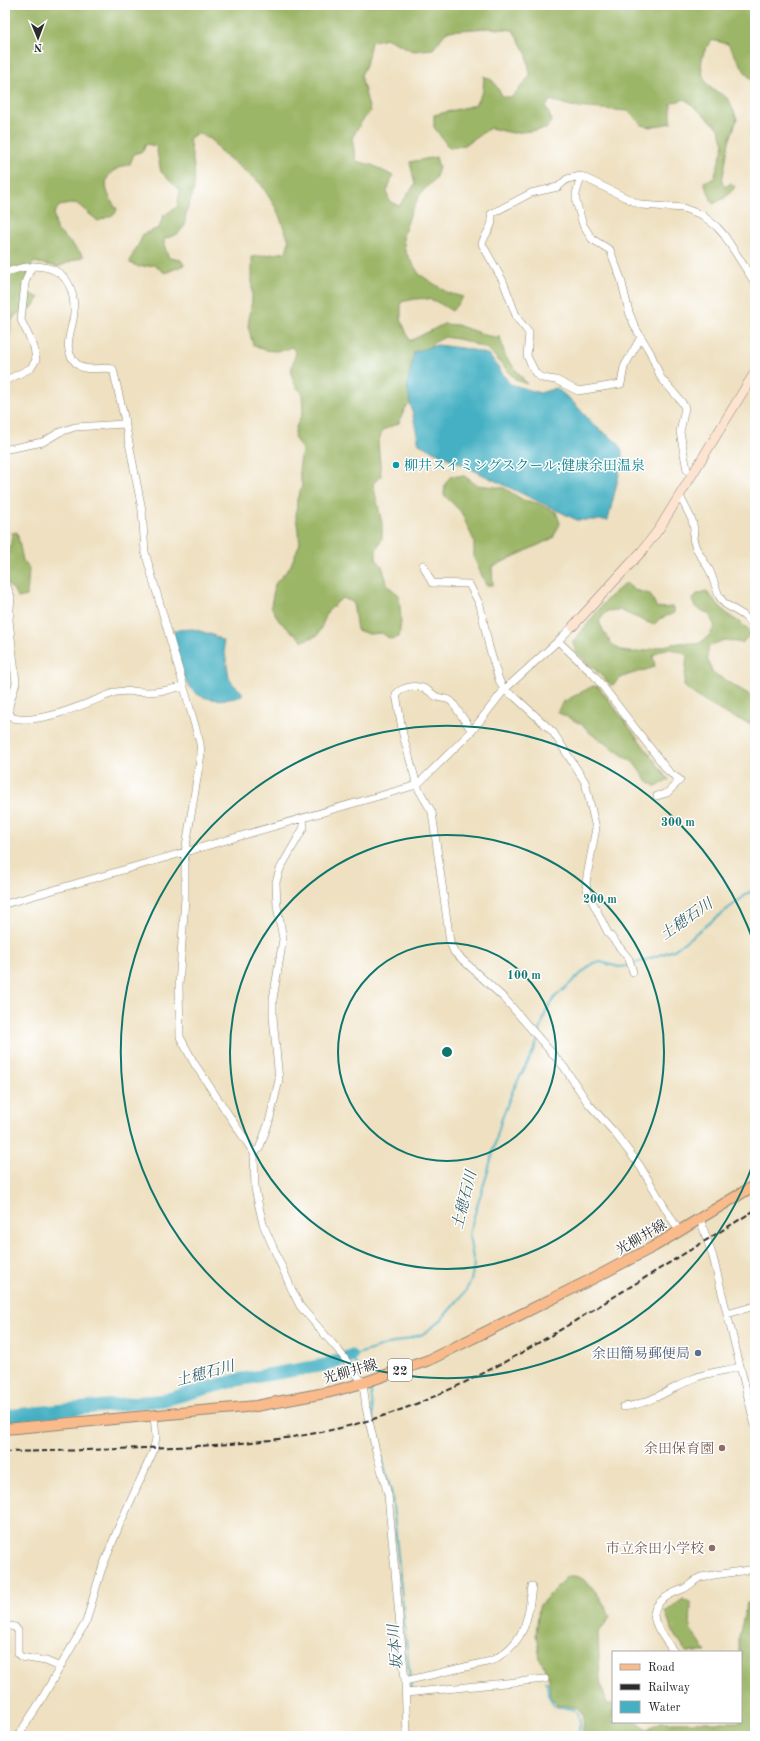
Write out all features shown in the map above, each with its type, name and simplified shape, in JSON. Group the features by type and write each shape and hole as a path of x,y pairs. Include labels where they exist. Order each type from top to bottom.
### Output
{"main road":[{"name":"光柳井線","path":"5,1429 256,1406 330,1392 363,1383 429,1360 628,1261 755,1186"}],"street":[{"path":"641,337 624,367 621,384 578,391 556,380 542,378 536,374 526,356 529,333 516,318 503,281 482,244 483,238 492,226 493,220 491,214 531,193 558,187 567,179 581,176 641,205 683,208 702,215 724,235 755,283"},
{"path":"581,176 576,194 576,201 582,226 592,239 610,250 614,257 621,278 629,312 635,327 650,352 661,378 685,408 680,432 687,470 692,475"},
{"path":"5,381 31,368 35,364 36,360 34,347 21,320 25,283 33,266"},
{"path":"5,273 17,268 33,266 47,266 54,269 67,281 70,287 74,311 73,322 69,333 68,347 71,355 77,364 82,368 112,369 125,424 143,520 145,552 201,754 201,763 186,852 185,898 179,986 180,1037 194,1063 254,1153 255,1190 263,1224 300,1306 340,1351 363,1383 366,1408 388,1495 406,1693 407,1736"},
{"path":"5,904 417,785 472,731 504,690 573,626 642,551 659,529 680,496 755,372"},
{"path":"5,448 8,449 43,442 60,432 75,427 125,424"},
{"path":"680,496 692,520 694,529 693,539 696,548 710,571 719,596 725,604 743,615 755,627"},
{"path":"423,564 432,583 469,584 480,605 497,674 504,690 515,697 544,722 553,732 585,782 596,828 586,884 588,893 608,933 627,956 632,969"},
{"path":"5,581 11,597 9,620 16,682 15,689 9,703 7,716 18,719 34,718 56,714 125,690 152,692 170,690 183,686"},
{"path":"558,641 594,675 669,772 680,780 667,793 656,796"},
{"path":"472,731 452,702 448,699 437,696 424,688 410,687 401,689 396,694 403,735 417,785 432,812 447,934 454,952 505,999 564,1067 588,1103 614,1132 640,1166 679,1231"},
{"path":"254,1153 259,1149 270,1122 279,1080 273,999 283,940 276,906 276,882 280,869 304,828 302,819"},
{"path":"700,1219 713,1258 755,1426"},
{"path":"727,1314 755,1306"},
{"path":"623,1407 652,1400 693,1378 740,1367"},
{"path":"18,1736 86,1622 104,1565 119,1526 153,1452 156,1438 154,1415"},
{"path":"673,1651 658,1629 653,1616 654,1611 660,1601 671,1593 684,1588 701,1577 755,1569"},
{"path":"405,1681 491,1661 499,1657 514,1645 526,1625 532,1586"},
{"path":"5,1625 15,1627 18,1631 18,1653 20,1657 46,1661 60,1667"},
{"path":"406,1693 545,1679"}],"green space":[{"path":"5,5 755,5 755,82 747,75 728,44 712,40 702,58 702,71 707,83 712,89 725,96 731,103 737,119 729,142 722,182 725,187 731,183 735,187 726,197 713,204 704,182 714,178 724,144 719,128 685,99 671,103 671,123 650,127 642,125 628,111 575,107 550,100 546,107 552,121 546,129 513,133 490,128 465,145 449,148 434,127 434,115 475,105 483,91 484,76 493,81 503,97 512,97 530,76 527,55 513,30 488,28 447,31 433,49 413,51 386,38 371,42 366,65 361,75 370,112 362,121 352,138 356,161 372,165 393,176 387,191 389,201 399,206 415,184 410,162 436,157 439,168 435,179 421,193 411,212 403,236 405,251 419,274 448,293 463,297 452,311 433,300 428,299 417,299 401,302 401,320 410,341 444,324 457,325 488,336 500,337 505,356 527,384 516,380 488,349 463,340 445,337 433,343 418,361 417,398 405,408 399,423 383,430 378,442 381,476 373,484 382,523 382,538 376,550 376,559 382,566 388,586 399,595 401,621 399,637 390,639 382,633 369,634 357,630 353,602 342,598 328,611 318,635 303,641 279,621 271,606 275,584 290,567 300,543 296,517 297,499 302,486 299,470 302,450 294,437 296,427 303,412 302,393 292,379 292,365 296,353 292,347 272,351 253,345 248,326 252,300 252,257 286,252 289,241 277,210 261,184 220,151 211,139 197,133 189,139 194,180 185,225 178,234 164,239 164,245 169,258 181,260 184,265 165,273 154,265 139,267 130,263 143,234 159,228 163,216 177,207 180,191 161,172 156,146 146,144 143,151 134,154 130,164 120,167 107,178 106,183 108,194 117,209 115,214 98,221 76,203 59,206 54,214 56,229 84,256 58,267 34,262 28,273 28,288 29,293 39,298 32,308 22,311 12,320 8,344 5,352"},
{"path":"451,476 464,476 477,485 504,488 523,500 537,503 556,512 560,523 553,538 492,567 493,585 486,585 474,558 474,541 461,512 444,495 445,484"},
{"path":"17,532 23,561 29,568 27,596 18,598 13,589 5,583 5,554 10,552 12,533"},
{"path":"626,583 634,590 650,594 657,608 674,607 674,613 659,619 654,625 619,610 607,611 599,621 606,636 614,646 623,651 642,651 681,643 698,644 707,638 715,627 709,614 695,607 692,601 697,594 706,591 727,614 746,627 750,634 742,643 724,640 709,646 707,658 713,673 755,698 755,725 718,709 684,686 687,655 669,649 661,650 653,656 655,666 621,678 612,686 575,651 573,642 608,598"},
{"path":"593,686 599,687 669,780 656,787 646,780 634,763 590,733 583,725 557,712 563,702"},
{"path":"567,1576 579,1577 589,1584 605,1606 610,1617 598,1633 600,1681 607,1704 612,1704 612,1723 639,1723 647,1729 659,1723 742,1723 742,1651 739,1651 739,1636 747,1603 755,1605 755,1736 582,1736 584,1717 578,1708 557,1704 550,1697 549,1678 540,1658 536,1634 539,1606"},
{"path":"683,1599 691,1604 690,1628 705,1651 685,1651 671,1628 665,1612"}],"water":[{"path":"437,345 469,349 489,355 510,384 540,393 556,388 572,401 595,426 618,443 622,452 622,462 608,520 577,520 419,444 407,387 414,352"},
{"path":"193,629 213,635 223,641 229,677 233,684 242,692 242,696 220,700 205,698 192,691 181,668 173,635 174,630"}],"waterway":[{"name":"土穂石川","path":"539,1035 546,1011 555,997 593,963 600,962 619,967 628,966 674,950 755,888"},
{"name":"土穂石川","path":"361,1371 351,1356 423,1334 440,1321 465,1292 471,1281 474,1265 469,1234 501,1121 513,1090 535,1048 538,1039"},
{"name":"土穂石川","path":"5,1416 164,1400 237,1380 325,1365 351,1356"},
{"name":"坂本川","path":"371,1389 374,1428"},
{"name":"坂本川","path":"376,1434 392,1495 411,1691"},
{"name":"坂本川","path":"545,1682 547,1682 548,1695 554,1705 575,1710 577,1713 580,1719 579,1732 577,1736"}],"railway":[{"path":"5,1452 91,1450 244,1443 294,1437 344,1427 378,1418 443,1393 506,1361 755,1210"}],"place":[{"name":"柳井スイミングスクール;健康余田温泉","path":"396,465"},
{"name":"余田簡易郵便局","path":"698,1353"},
{"name":"余田保育園","path":"722,1448"},
{"name":"市立余田小学校","path":"712,1548"}]}
